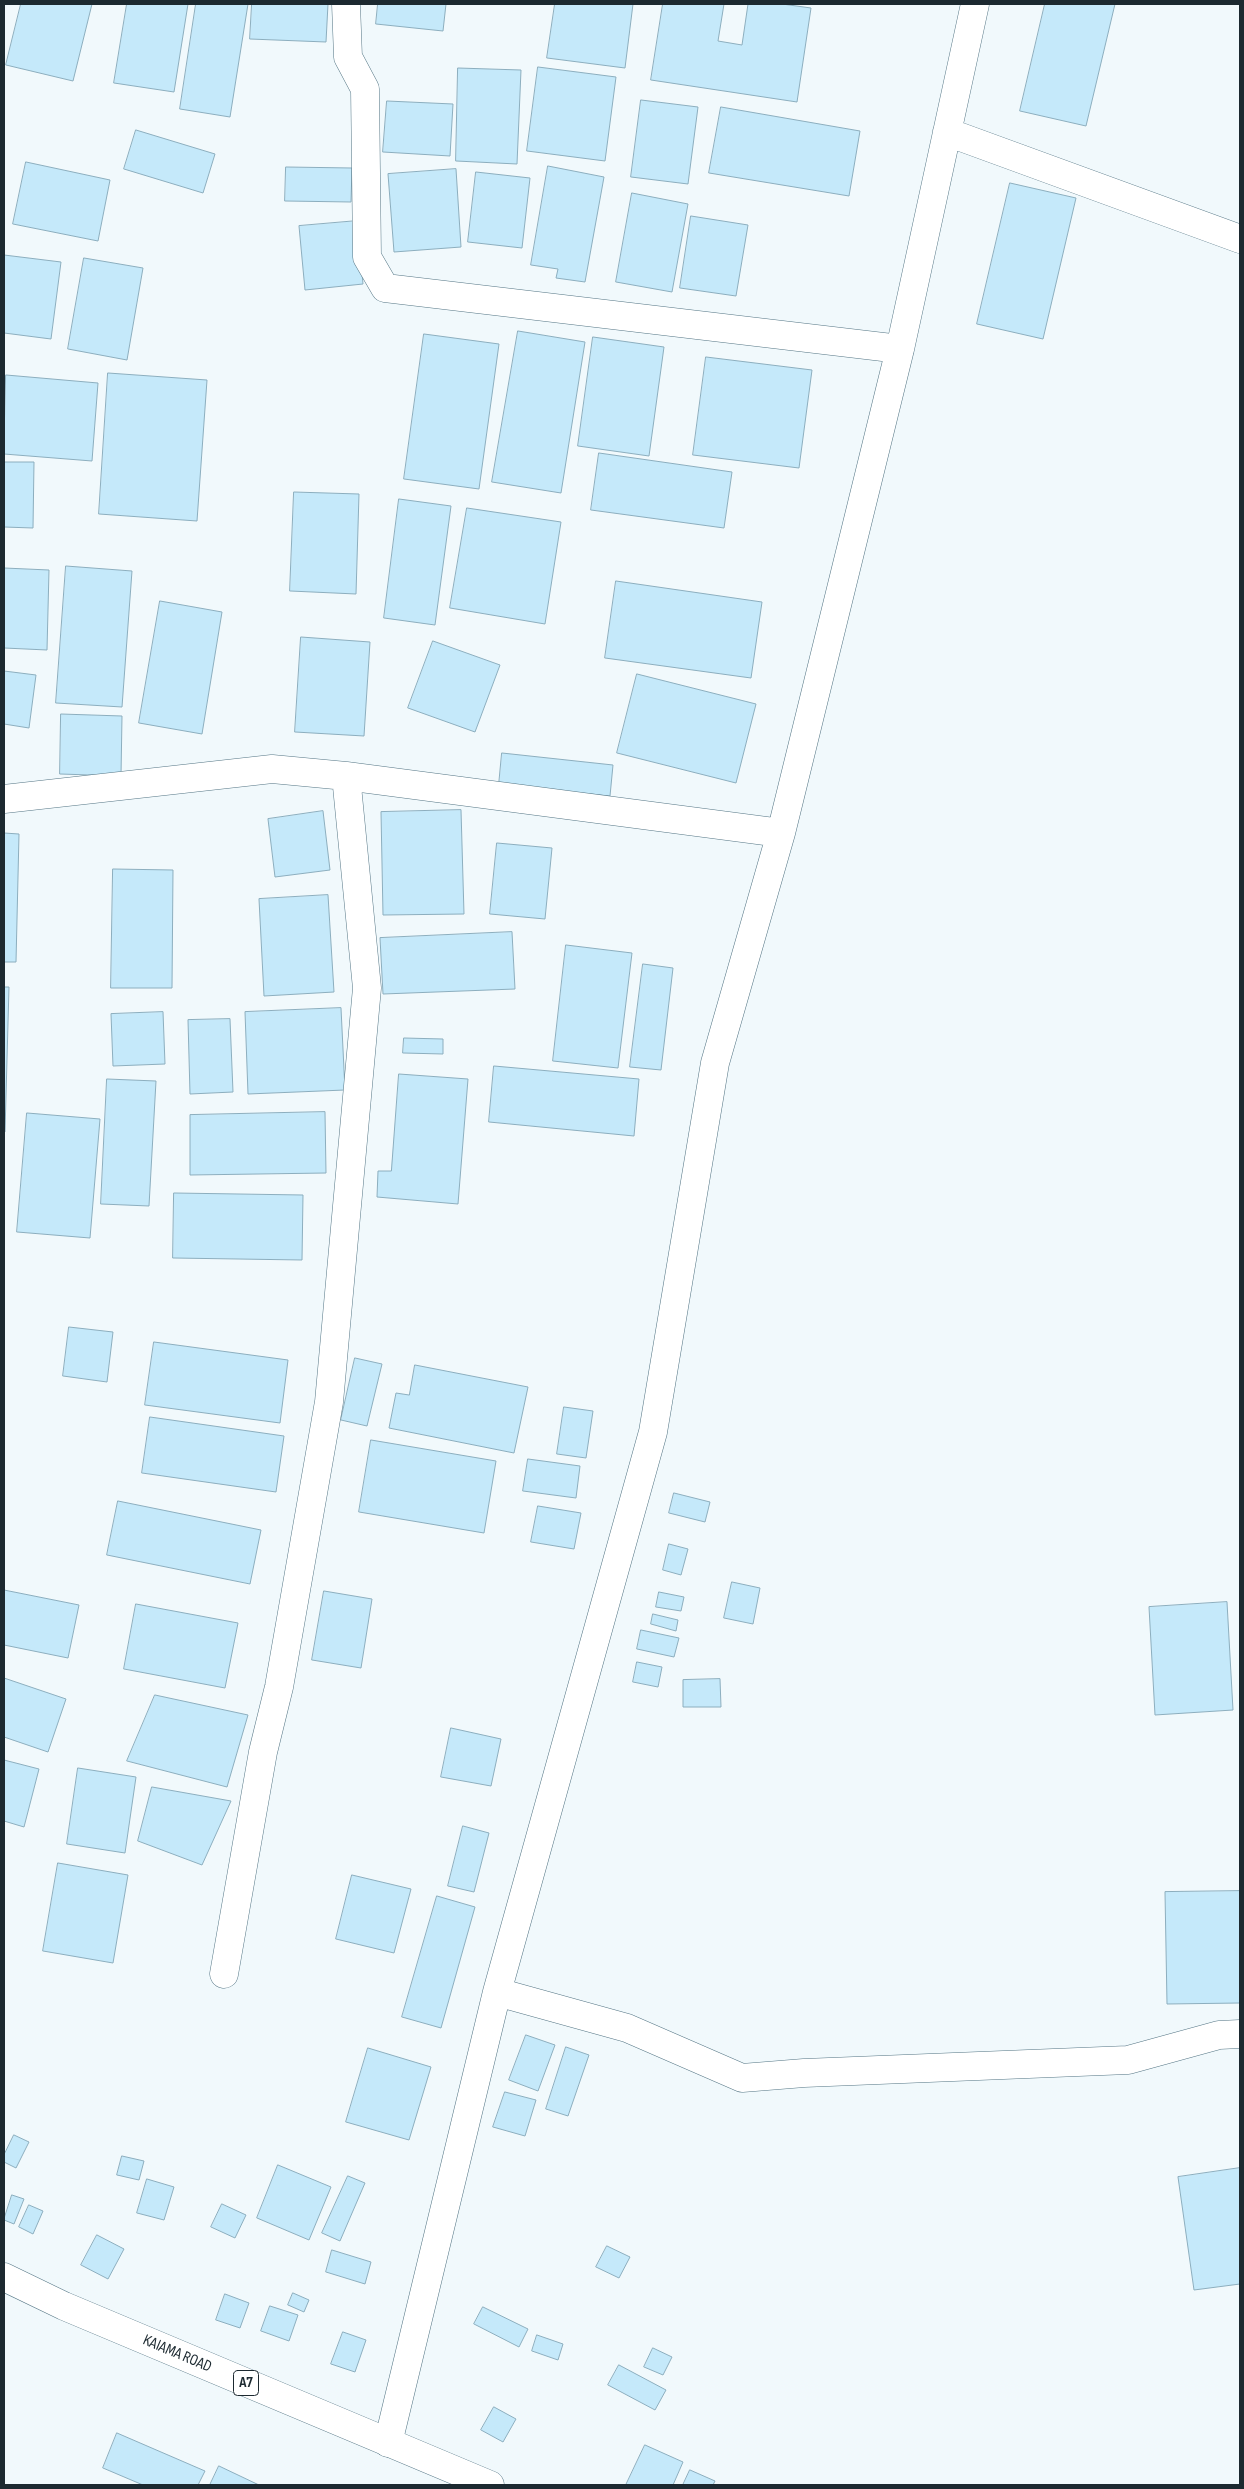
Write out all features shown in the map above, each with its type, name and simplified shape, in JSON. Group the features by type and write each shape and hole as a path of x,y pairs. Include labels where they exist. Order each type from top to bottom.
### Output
{"main road":[{"path":"346,4 348,57 365,89 367,257 385,288 900,349"},
{"path":"388,2443 497,1992 653,1432 715,1063 781,834 900,349 973,4"},
{"path":"947,132 1240,239"},
{"path":"4,799 272,769 346,776 781,834"},
{"path":"224,1974 263,1752 279,1687 329,1402 367,988 346,776"},
{"path":"497,1992 627,2028 742,2078 804,2073 1128,2060 1219,2035 1240,2034"},
{"name":"KAIAMA ROAD","path":"4,2278 64,2306 490,2485"}],"building":[{"path":"21,4 92,4 73,81 6,65"},
{"path":"127,4 188,4 174,92 114,83"},
{"path":"196,4 248,4 230,117 180,109"},
{"path":"252,4 328,4 326,42 250,39"},
{"path":"378,4 446,4 443,31 376,24"},
{"path":"555,4 633,4 625,68 547,58"},
{"path":"663,4 724,4 718,41 742,45 748,4 782,4 811,8 797,102 651,80"},
{"path":"1045,4 1115,4 1086,126 1020,111"},
{"path":"538,67 616,77 605,161 527,151"},
{"path":"458,68 521,70 517,164 456,161"},
{"path":"641,100 698,107 688,184 631,177"},
{"path":"387,101 453,104 450,156 383,152"},
{"path":"721,107 860,131 849,196 709,173"},
{"path":"136,130 215,154 203,193 124,169"},
{"path":"26,162 110,180 98,241 13,224"},
{"path":"548,166 604,177 585,282 556,278 558,269 531,265"},
{"path":"286,167 352,168 351,202 285,201"},
{"path":"456,169 461,247 394,252 388,174"},
{"path":"476,172 530,178 522,248 468,242"},
{"path":"1010,183 1076,198 1043,339 977,324"},
{"path":"632,193 688,204 672,292 616,282"},
{"path":"691,216 748,225 736,296 680,288"},
{"path":"357,221 363,284 305,290 299,226"},
{"path":"4,255 61,262 51,339 4,333"},
{"path":"84,258 143,268 127,360 68,349"},
{"path":"518,331 585,342 561,493 492,482"},
{"path":"424,334 499,344 479,489 404,479"},
{"path":"593,337 664,347 649,456 578,446"},
{"path":"706,357 812,370 799,468 693,455"},
{"path":"108,373 207,380 197,521 99,514"},
{"path":"6,375 98,383 92,461 4,454"},
{"path":"599,453 732,472 724,528 591,510"},
{"path":"4,462 34,462 33,528 4,527"},
{"path":"294,492 359,494 356,594 290,591"},
{"path":"399,499 451,506 435,625 384,618"},
{"path":"467,508 561,522 545,624 450,608"},
{"path":"66,566 132,571 122,707 56,703"},
{"path":"4,568 49,570 47,650 4,648"},
{"path":"616,581 762,602 751,678 605,658"},
{"path":"160,601 222,612 202,734 139,723"},
{"path":"301,637 370,642 364,736 295,732"},
{"path":"433,641 500,665 475,732 408,708"},
{"path":"4,671 36,675 29,728 4,724"},
{"path":"637,674 756,704 736,783 617,753"},
{"path":"61,714 122,716 121,776 60,774"},
{"path":"502,753 613,765 610,796 499,785"},
{"path":"461,810 464,914 383,915 381,812"},
{"path":"323,811 330,870 275,877 268,819"},
{"path":"4,833 19,834 16,962 4,962"},
{"path":"497,843 552,848 545,919 490,914"},
{"path":"113,869 173,870 172,988 111,988"},
{"path":"328,895 334,992 264,996 259,899"},
{"path":"512,932 515,989 383,994 380,938"},
{"path":"566,945 632,953 618,1068 553,1061"},
{"path":"643,964 673,968 661,1070 630,1067"},
{"path":"4,987 9,987 5,1132 4,1132"},
{"path":"341,1008 345,1090 248,1094 245,1012"},
{"path":"163,1012 165,1064 113,1066 111,1014"},
{"path":"230,1019 233,1092 190,1094 188,1020"},
{"path":"404,1038 443,1039 443,1054 403,1053"},
{"path":"494,1066 639,1079 634,1136 489,1122"},
{"path":"399,1074 468,1079 458,1204 377,1197 378,1171 391,1171"},
{"path":"107,1079 156,1081 149,1206 101,1204"},
{"path":"325,1112 326,1173 190,1175 190,1115"},
{"path":"27,1113 100,1119 90,1238 17,1232"},
{"path":"174,1193 303,1195 302,1260 173,1258"},
{"path":"69,1327 113,1332 107,1382 63,1376"},
{"path":"154,1342 288,1360 280,1423 145,1405"},
{"path":"355,1358 382,1364 367,1426 341,1420"},
{"path":"415,1365 528,1387 514,1453 389,1428 396,1393 409,1395"},
{"path":"564,1407 593,1411 586,1458 557,1454"},
{"path":"150,1417 284,1436 276,1492 142,1473"},
{"path":"371,1440 496,1461 484,1533 359,1512"},
{"path":"528,1459 580,1466 576,1498 523,1491"},
{"path":"674,1493 710,1502 705,1522 669,1513"},
{"path":"118,1501 261,1530 250,1584 107,1555"},
{"path":"538,1506 581,1513 574,1549 531,1542"},
{"path":"669,1544 688,1549 681,1575 663,1570"},
{"path":"732,1582 760,1588 753,1624 724,1618"},
{"path":"4,1590 79,1605 68,1658 4,1645"},
{"path":"324,1591 372,1599 361,1668 312,1660"},
{"path":"659,1592 684,1597 681,1611 656,1607"},
{"path":"1227,1602 1233,1710 1155,1715 1149,1607"},
{"path":"136,1604 238,1623 225,1688 124,1669"},
{"path":"653,1614 678,1620 676,1631 651,1624"},
{"path":"641,1630 679,1638 674,1657 637,1649"},
{"path":"637,1662 662,1667 658,1687 633,1682"},
{"path":"4,1678 66,1699 48,1752 4,1737"},
{"path":"720,1679 721,1707 683,1707 683,1680"},
{"path":"155,1695 248,1715 227,1787 127,1761"},
{"path":"451,1728 501,1739 491,1786 441,1777"},
{"path":"4,1760 39,1769 24,1827 4,1821"},
{"path":"78,1768 136,1777 125,1853 67,1844"},
{"path":"152,1787 231,1801 202,1865 138,1841"},
{"path":"463,1826 489,1833 474,1892 448,1886"},
{"path":"58,1863 128,1875 113,1963 43,1951"},
{"path":"352,1875 411,1889 394,1953 336,1939"},
{"path":"1240,1891 1240,2003 1167,2004 1165,1892"},
{"path":"437,1896 475,1907 441,2028 402,2017"},
{"path":"526,2035 555,2045 538,2091 509,2080"},
{"path":"566,2047 589,2055 568,2116 546,2109"},
{"path":"368,2048 431,2067 409,2140 346,2122"},
{"path":"505,2092 536,2100 525,2136 493,2127"},
{"path":"14,2135 29,2142 16,2168 4,2162 4,2155"},
{"path":"122,2156 144,2161 139,2180 117,2175"},
{"path":"278,2165 331,2187 309,2240 257,2218"},
{"path":"1240,2168 1240,2284 1194,2290 1178,2177"},
{"path":"348,2176 365,2183 340,2241 322,2233"},
{"path":"147,2179 174,2187 164,2220 137,2213"},
{"path":"12,2195 24,2199 14,2224 4,2220"},
{"path":"222,2204 246,2215 235,2238 211,2227"},
{"path":"29,2205 43,2211 33,2234 19,2227"},
{"path":"97,2235 124,2249 108,2279 81,2265"},
{"path":"607,2246 630,2257 619,2278 596,2267"},
{"path":"332,2250 371,2262 365,2284 326,2272"},
{"path":"293,2293 309,2300 304,2312 288,2305"},
{"path":"225,2294 249,2303 240,2328 216,2320"},
{"path":"270,2306 298,2315 289,2341 261,2331"},
{"path":"483,2307 528,2329 519,2347 474,2324"},
{"path":"343,2332 366,2340 355,2372 331,2364"},
{"path":"537,2335 563,2344 558,2360 532,2351"},
{"path":"653,2348 672,2357 663,2375 644,2367"},
{"path":"619,2365 666,2390 655,2410 608,2385"},
{"path":"494,2407 516,2419 503,2442 481,2430"},
{"path":"117,2433 205,2471 198,2485 143,2485 103,2468"},
{"path":"645,2445 683,2462 673,2485 626,2485"},
{"path":"219,2466 259,2485 210,2485"},
{"path":"690,2470 715,2481 713,2485 683,2485"}]}
